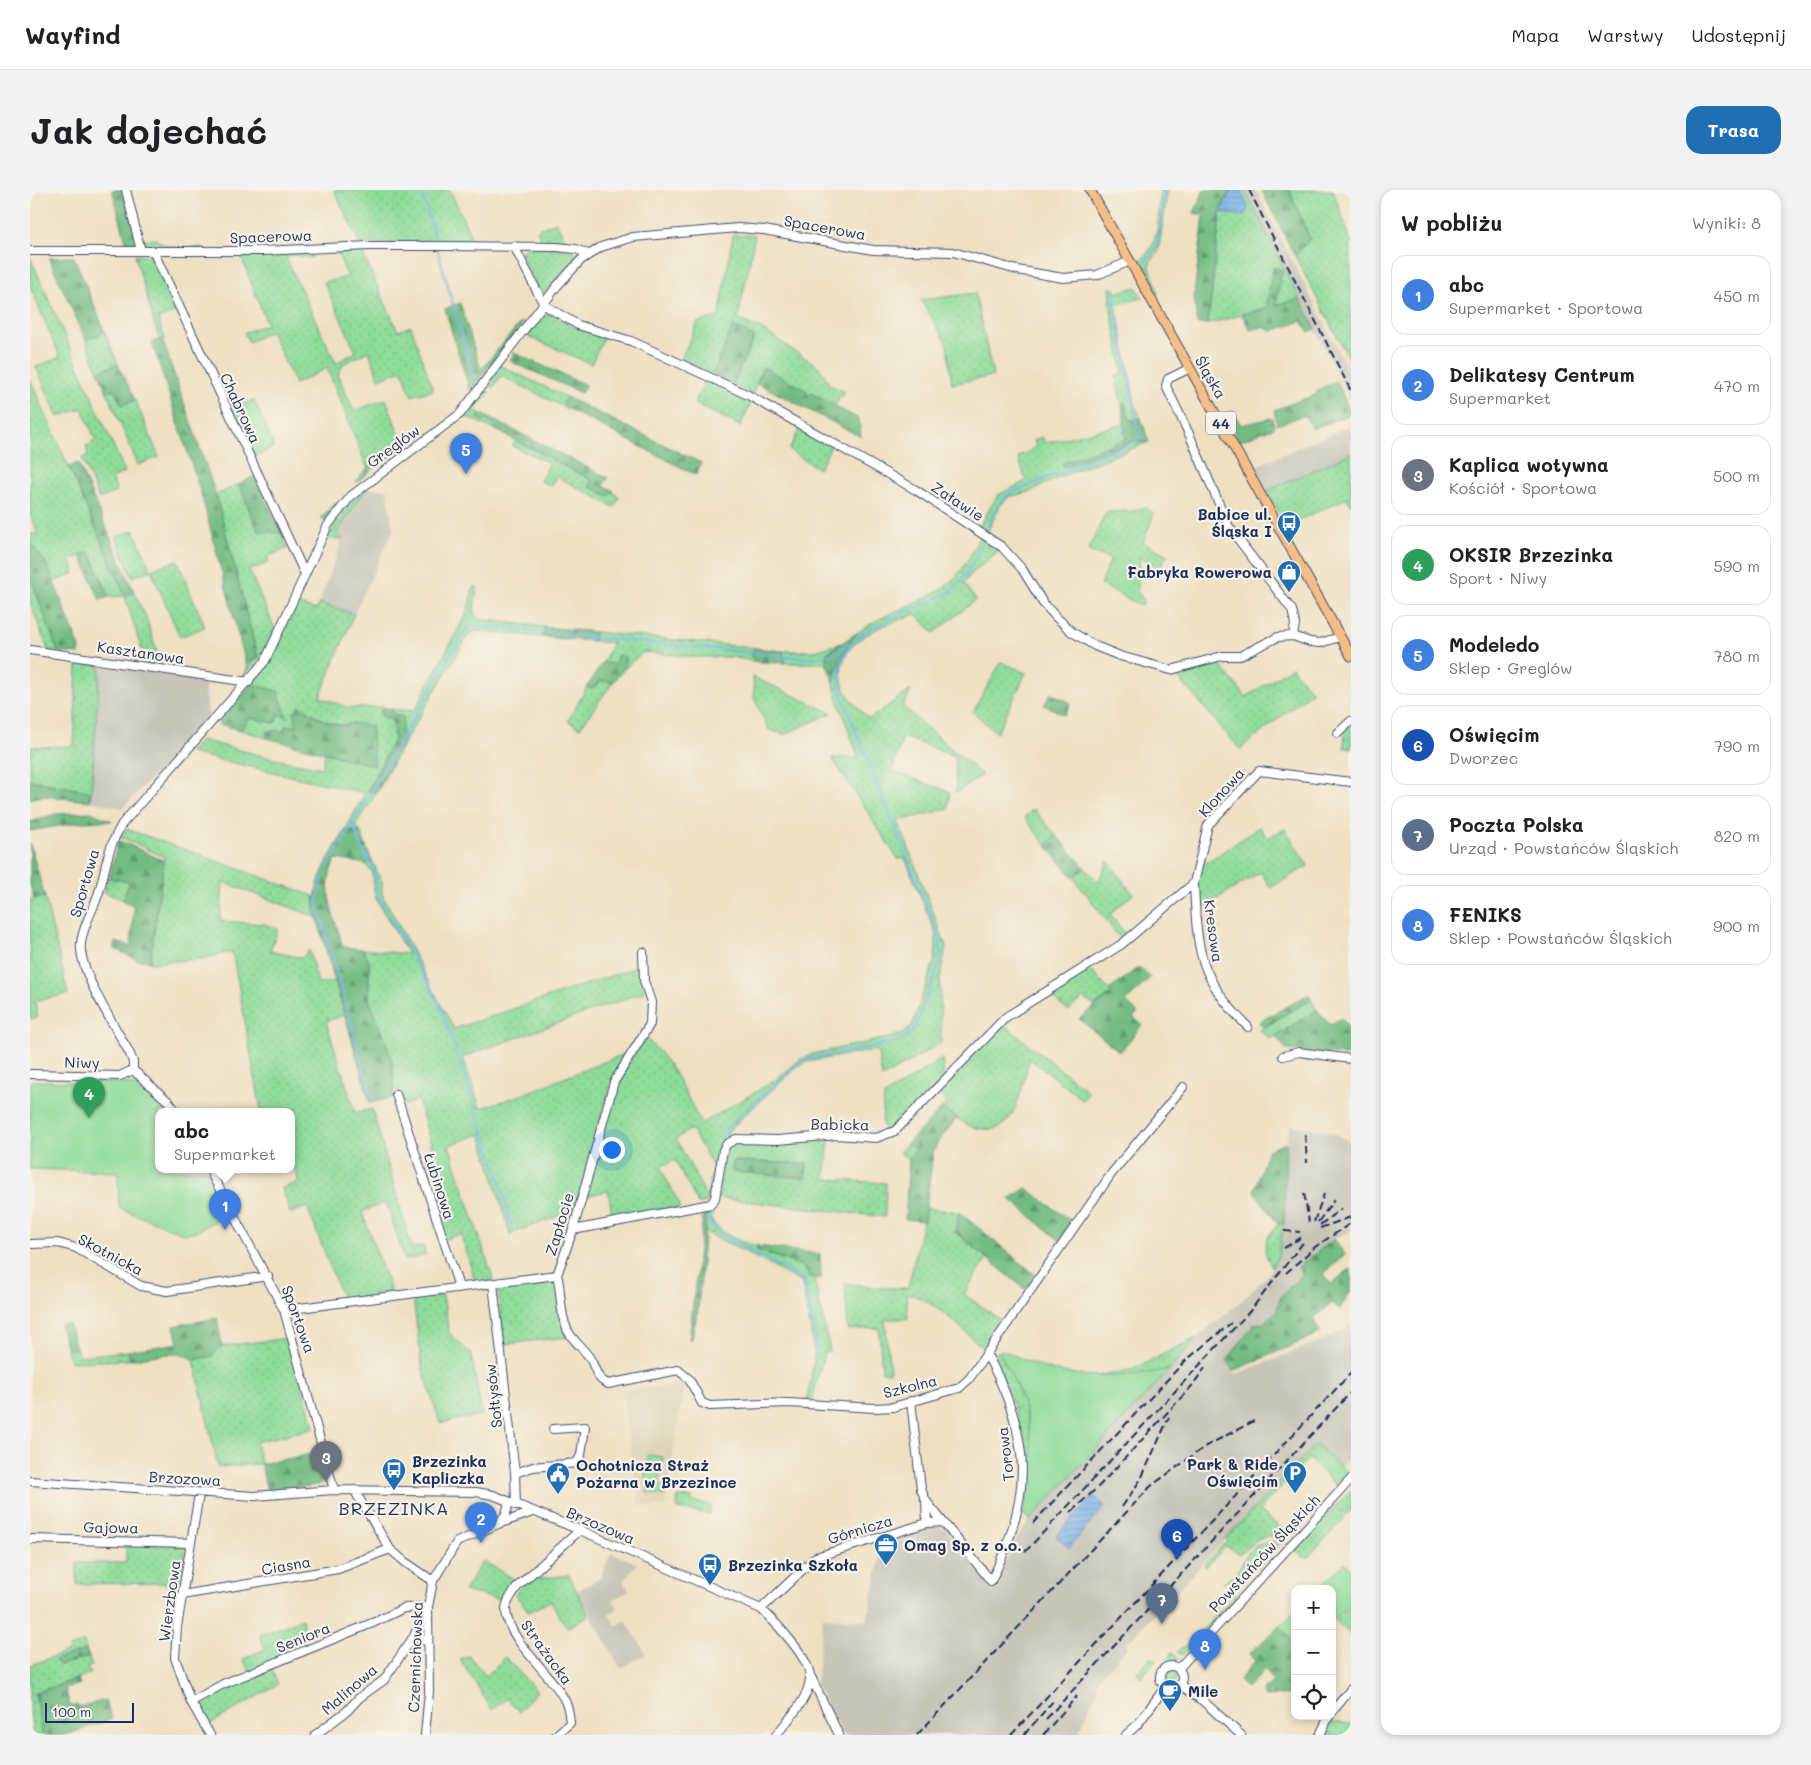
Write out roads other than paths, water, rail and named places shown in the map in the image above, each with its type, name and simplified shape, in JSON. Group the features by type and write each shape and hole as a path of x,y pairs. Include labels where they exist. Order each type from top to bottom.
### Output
{"main road":[{"name":"Śląska","path":"1090,190 1351,656"}],"street":[{"path":"126,190 141,251"},
{"name":"Spacerowa","path":"30,251 141,251 154,253 262,251 369,246 514,246 576,249 588,254 610,242 633,237 738,228 764,230 873,250 950,252 1013,269 1063,278 1082,278 1102,274 1130,261"},
{"path":"514,246 544,305"},
{"name":"Chabrowa","path":"154,253 245,450 305,574"},
{"name":"Greglów","path":"249,682 265,662 328,525 351,496 460,414 572,268 588,254"},
{"name":"Załawie","path":"544,305 578,325 631,341 748,395 916,490 1002,547 1022,569 1043,602 1056,618 1072,632 1095,646 1120,656 1171,670 1222,656 1240,656 1278,637 1292,636 1320,643 1340,637"},
{"path":"1190,368 1168,379 1166,386 1190,436 1229,527 1292,610 1296,624 1292,636"},
{"name":"Kasztanowa","path":"30,650 249,682"},
{"name":"Sportowa","path":"133,1070 134,1062 84,970 81,950 83,934 99,893 110,845 122,824 249,682"},
{"path":"1338,733 1351,721"},
{"name":"Klonowa","path":"1194,884 1208,825 1260,771 1351,782"},
{"name":"Babicka","path":"573,1230 711,1204 716,1198 724,1150 732,1140 778,1140 838,1135 876,1138 889,1135 912,1116 1006,1017 1122,944 1194,884"},
{"name":"Kresowa","path":"1194,884 1198,940 1205,970 1221,996 1248,1027"},
{"name":"Zapłocie","path":"284,1310 557,1275 573,1230 614,1082 650,1024 650,1002 644,981 643,952"},
{"path":"1283,1056 1299,1052 1351,1059"},
{"path":"133,1070 173,1108"},
{"name":"Niwy","path":"30,1074 120,1076 133,1070"},
{"name":"Szkolna","path":"557,1275 567,1330 574,1341 586,1351 599,1379 608,1384 678,1370 689,1379 702,1403 710,1406 788,1403 875,1408 893,1407 965,1384 1112,1172 1183,1087"},
{"name":"Łubinowa","path":"396,1094 459,1287"},
{"name":"Sportowa","path":"211,1173 268,1276 284,1310 334,1490"},
{"name":"Skotnicka","path":"30,1244 58,1243 76,1248 141,1286 167,1291 268,1276"},
{"name":"Sołtysów","path":"493,1284 515,1473 512,1503"},
{"name":"Torowa","path":"943,1522 991,1581 1006,1553 1022,1492 1024,1475 1012,1406 986,1353"},
{"path":"911,1401 921,1489 926,1501 943,1522"},
{"path":"515,1473 533,1467 577,1462 581,1455 585,1427 553,1429"},
{"name":"Powstańców Śląskich","path":"1178,1669 1351,1479"},
{"name":"Brzozowa","path":"30,1482 254,1496 334,1490 476,1492 512,1503 580,1530 761,1609 774,1621 806,1662 810,1677 839,1735"},
{"path":"354,1490 390,1549 433,1581"},
{"name":"Wierzbowa","path":"199,1494 182,1595 175,1658 191,1702 210,1735"},
{"path":"926,1501 927,1524"},
{"path":"498,1524 512,1503"},
{"name":"Czernichowska","path":"425,1735 429,1692 428,1607 433,1581 457,1542 498,1524 533,1512"},
{"name":"Górnicza","path":"761,1609 816,1557 927,1524 943,1522"},
{"path":"567,1525 567,1542"},
{"name":"Strażacka","path":"556,1735 570,1723 569,1710 564,1699 521,1643 508,1620 506,1610 510,1596 518,1586 580,1530"},
{"name":"Gajowa","path":"30,1539 191,1543"},
{"name":"Ciasna","path":"182,1595 338,1569 390,1549"},
{"name":"Malinowa","path":"315,1735 347,1711 359,1698 384,1680 414,1636 428,1607"},
{"name":"Seniora","path":"191,1702 223,1684 375,1622 404,1608 428,1607"},
{"path":"414,1636 428,1642"},
{"path":"1170,1666 1178,1669 1182,1677 1179,1684 1174,1687 1166,1686 1161,1679 1162,1671 1170,1666"},
{"path":"776,1735 804,1697 810,1677"},
{"path":"1179,1684 1203,1702 1240,1735"},
{"path":"1126,1735 1138,1724 1166,1686"},
{"path":"1336,1707 1351,1689"},
{"path":"1320,1735 1327,1720"}],"water":[{"path":"1232,190 1241,190 1248,208 1244,216 1223,213 1223,206"},
{"path":"1094,1496 1105,1506 1069,1548 1056,1536"}],"waterway":[{"path":"421,190 435,238"},
{"path":"1142,264 1149,258 1158,241 1165,190"},
{"path":"438,251 474,379"},
{"path":"986,530 998,506 1010,493 1137,441 1139,437 1113,292"},
{"path":"710,1199 720,1144 725,1129 796,1066 805,1060 899,1041 915,1028 941,959 940,939 839,689 839,668 848,648 859,637 887,620 934,600 953,588 969,570 983,540"},
{"path":"387,913 378,896 374,869 363,851 354,829 354,821 466,629 474,626 806,658 830,655 851,643"},
{"path":"326,866 354,821"},
{"path":"322,877 317,903 372,1099"},
{"path":"389,916 439,1003 498,1173 512,1229"},
{"path":"709,1209 708,1222 720,1234 804,1280 817,1349"}],"railway":[{"path":"1249,190 1351,391"},
{"path":"1305,1135 1307,1163"},
{"path":"1304,1193 1309,1222"},
{"path":"1314,1222 1324,1194"},
{"path":"1318,1222 1334,1200"},
{"path":"1320,1225 1342,1208"},
{"path":"1320,1228 1351,1217"},
{"path":"1286,1273 1315,1247 1351,1223"},
{"path":"1284,1231 1300,1232"},
{"path":"1284,1248 1302,1237"},
{"path":"1025,1552 1250,1311 1305,1240"},
{"path":"1033,1523 1184,1362 1231,1323"},
{"path":"1071,1512 1100,1485 1191,1387 1205,1368"},
{"path":"1011,1735 1351,1373"},
{"path":"1046,1719 1351,1392"},
{"path":"1122,1507 1141,1479 1169,1417"},
{"path":"917,1735 1151,1486 1206,1446 1254,1421"},
{"path":"1043,1735 1077,1696"},
{"path":"1024,1735 1054,1700"}],"place":[{"name":"Modeledo","path":"466,474"},
{"name":"Babice ul. Śląska I","path":"1289,544"},
{"name":"Fabryka Rowerowa","path":"1289,593"},
{"name":"OKSIR Brzezinka","path":"89,1118"},
{"name":"abc","path":"225,1230"},
{"name":"Kaplica wotywna","path":"326,1482"},
{"name":"Brzezinka Kapliczka","path":"394,1491"},
{"name":"Park & Ride Oświęcim","path":"1295,1494"},
{"name":"Ochotnicza Straż Pożarna w Brzezince","path":"558,1495"},
{"name":"Delikatesy Centrum","path":"481,1543"},
{"name":"Oświęcim","path":"1177,1560"},
{"name":"Omag Sp. z o.o.","path":"886,1566"},
{"name":"Brzezinka Szkoła","path":"710,1586"},
{"name":"Poczta Polska","path":"1162,1624"},
{"name":"FENIKS","path":"1205,1670"},
{"name":"Mile","path":"1170,1712"}],"district":[{"name":"BRZEZINKA","path":"394,1508"}]}
